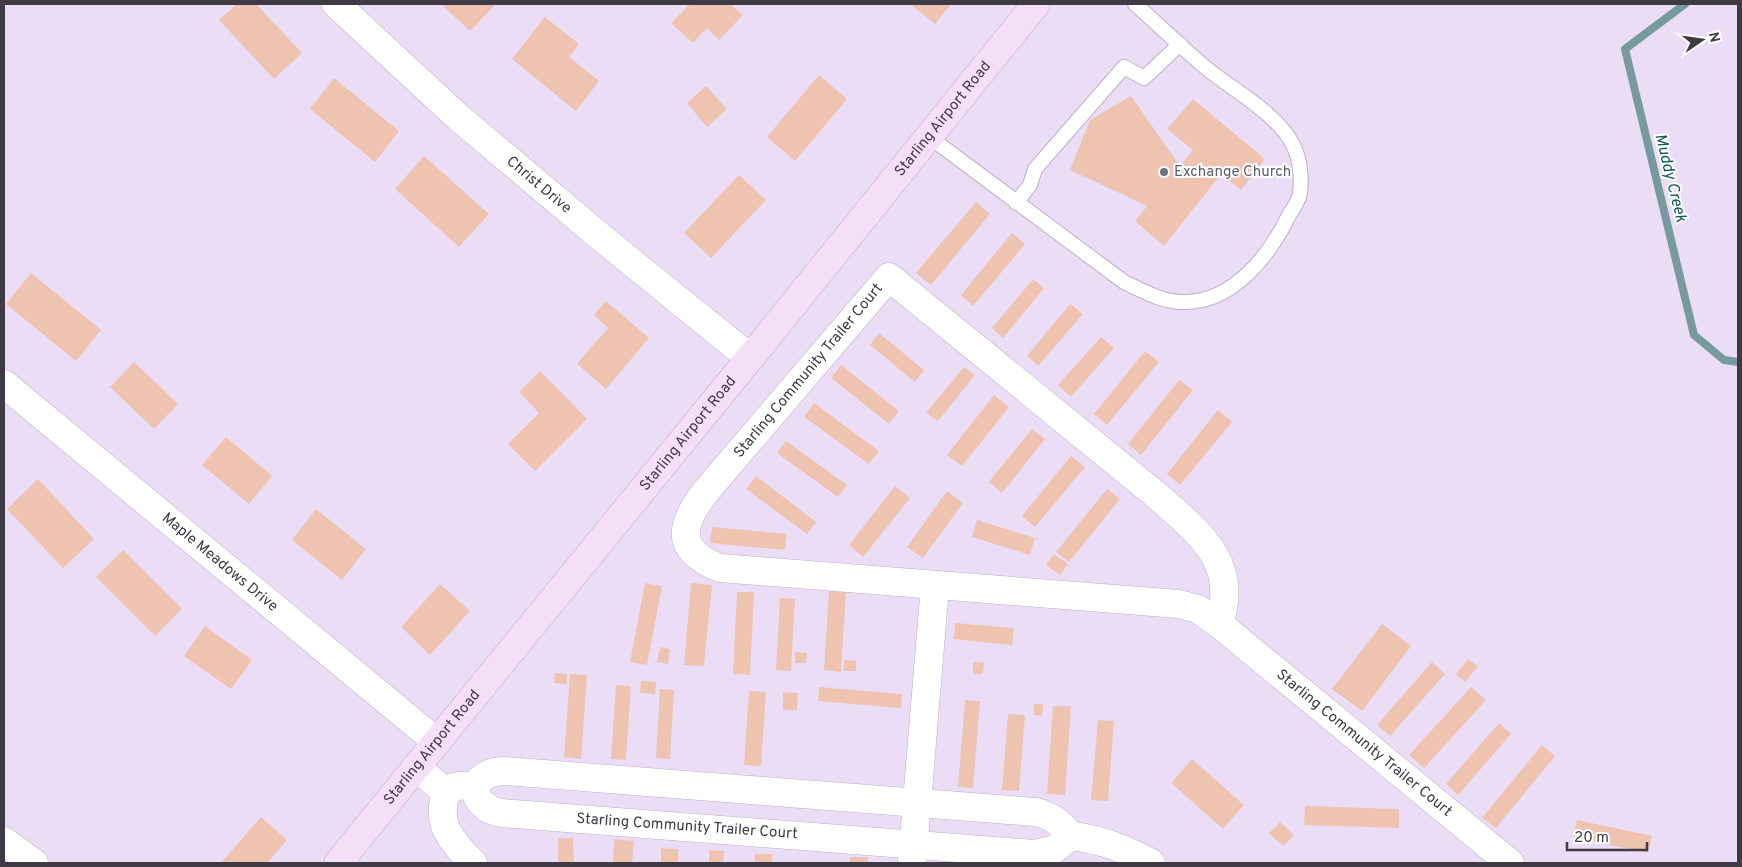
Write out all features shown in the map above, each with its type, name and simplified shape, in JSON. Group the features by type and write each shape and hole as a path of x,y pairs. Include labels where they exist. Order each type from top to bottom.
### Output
{"street":[{"name":"Christ Drive","path":"336,4 458,117 603,239 750,358"},
{"name":"Starling Airport Road","path":"338,863 1036,4"},
{"name":"Starling Community Trailer Court","path":"1219,624 1224,609 1224,580 1221,567 1213,552 1200,537 1155,494 889,276 698,502 690,515 686,527 687,541 694,554 706,563 720,568 1179,604 1198,609 1219,624 1510,863"},
{"name":"Maple Meadows Drive","path":"4,384 437,742"},
{"path":"913,854 935,586"},
{"path":"416,767 447,793"},
{"path":"473,863 445,826 443,806 447,793 452,788 457,786 474,787 479,779 487,773 496,771 1036,812 1055,819 1071,836 1100,841 1115,846 1151,863"},
{"name":"Starling Community Trailer Court","path":"474,787 476,795 484,806 492,811 501,813 913,854 1034,854 1054,849 1071,836"},
{"path":"4,841 34,863"}],"lane":[{"path":"928,136 1124,282 1156,297 1185,302 1217,296 1240,281 1264,256 1282,230 1300,195 1300,168 1294,145 1272,118 1210,72 1135,4"},
{"path":"1016,203 1030,185 1036,169 1124,67 1144,78 1180,44"}],"building":[{"path":"237,4 256,4 302,53 274,79 219,20"},
{"path":"441,4 496,4 470,31"},
{"path":"690,4 730,4 743,15 719,40 707,28 693,43 671,23"},
{"path":"910,4 951,4 935,24"},
{"path":"545,17 579,44 569,57 599,81 576,111 512,59"},
{"path":"819,75 847,99 795,161 767,137"},
{"path":"334,78 399,131 375,162 310,109"},
{"path":"706,86 727,109 707,127 687,103"},
{"name":"Exchange Church","path":"1131,96 1180,166 1193,150 1167,129 1193,99 1265,159 1241,190 1221,174 1164,246 1135,221 1147,206 1070,170 1090,120"},
{"path":"424,156 489,214 459,247 395,189"},
{"path":"739,175 766,200 711,258 684,233"},
{"path":"976,202 990,214 931,285 916,273"},
{"path":"1012,233 1025,244 973,306 961,295"},
{"path":"31,273 101,330 76,361 6,304"},
{"path":"1033,279 1044,288 1003,338 992,328"},
{"path":"606,301 649,338 606,389 577,364 608,328 594,315"},
{"path":"1070,304 1083,314 1038,366 1027,356"},
{"path":"879,333 924,370 915,382 870,345"},
{"path":"1101,337 1114,348 1071,397 1058,385"},
{"path":"1145,351 1159,362 1107,425 1094,414"},
{"path":"134,362 178,404 154,429 110,387"},
{"path":"841,365 899,411 889,424 831,378"},
{"path":"964,367 975,375 938,421 926,413"},
{"path":"540,371 587,419 535,471 508,444 539,413 519,392"},
{"path":"1179,380 1193,390 1141,455 1128,444"},
{"path":"994,395 1009,407 962,466 947,455"},
{"path":"814,403 879,451 869,464 804,417"},
{"path":"1218,410 1232,422 1180,485 1167,474"},
{"path":"1032,429 1045,439 1002,493 989,482"},
{"path":"226,437 272,476 249,504 202,465"},
{"path":"786,441 847,485 838,497 777,453"},
{"path":"1071,456 1085,467 1035,527 1022,516"},
{"path":"756,476 816,522 807,534 746,489"},
{"path":"38,479 94,539 63,568 7,509"},
{"path":"895,486 910,498 863,557 849,545"},
{"path":"1107,489 1120,499 1069,562 1056,552"},
{"path":"947,491 963,503 923,558 907,547"},
{"path":"316,509 366,549 342,580 292,540"},
{"path":"977,520 1035,538 1030,555 972,537"},
{"path":"712,527 787,534 785,550 710,543"},
{"path":"123,550 182,609 155,636 96,577"},
{"path":"1054,554 1068,564 1060,575 1046,565"},
{"path":"645,583 662,586 647,665 630,662"},
{"path":"691,583 712,585 704,666 684,665"},
{"path":"440,584 470,611 430,655 401,627"},
{"path":"829,590 846,591 841,672 824,670"},
{"path":"737,592 754,592 750,675 733,674"},
{"path":"780,598 795,599 791,671 776,670"},
{"path":"955,623 1014,628 1012,645 954,639"},
{"path":"1382,624 1411,646 1362,711 1332,689"},
{"path":"205,626 252,660 231,689 184,656"},
{"path":"660,647 670,649 668,664 657,662"},
{"path":"795,652 807,653 806,663 795,663"},
{"path":"1468,659 1478,666 1465,682 1456,674"},
{"path":"844,660 856,661 856,671 844,671"},
{"path":"973,662 984,663 983,674 973,674"},
{"path":"1432,662 1445,674 1390,736 1377,725"},
{"path":"555,673 567,674 567,684 554,683"},
{"path":"570,674 587,675 581,759 564,757"},
{"path":"641,681 656,682 655,694 640,693"},
{"path":"616,685 631,686 626,760 611,759"},
{"path":"819,687 902,694 901,708 818,701"},
{"path":"1471,687 1486,700 1424,768 1409,755"},
{"path":"660,689 674,690 670,759 656,758"},
{"path":"749,691 766,692 761,766 744,765"},
{"path":"783,692 798,693 797,710 783,710"},
{"path":"965,700 980,701 973,788 958,787"},
{"path":"1034,704 1043,704 1042,716 1034,715"},
{"path":"1053,706 1071,706 1065,795 1047,794"},
{"path":"1008,714 1025,715 1019,791 1002,790"},
{"path":"1098,720 1114,721 1108,801 1091,800"},
{"path":"1499,723 1511,734 1458,795 1446,784"},
{"path":"1542,745 1555,756 1496,828 1482,818"},
{"path":"1192,759 1244,805 1223,829 1171,783"},
{"path":"1305,806 1399,809 1399,828 1304,825"},
{"path":"261,817 287,840 267,863 221,863"},
{"path":"1577,820 1652,836 1648,853 1573,837"},
{"path":"1280,822 1294,835 1283,846 1269,833"},
{"path":"558,838 573,838 574,863 558,863"},
{"path":"614,839 634,841 632,863 613,863"},
{"path":"661,848 678,849 678,863 661,863"},
{"path":"709,850 724,851 723,863 709,863"},
{"path":"755,854 772,854 772,863 755,863"},
{"path":"850,857 868,857 868,863 850,863"}],"waterway":[{"name":"Muddy Creek","path":"1685,4 1625,49 1694,335 1724,360 1738,362"}],"place":[{"name":"Exchange Church","path":"1164,172"}]}
